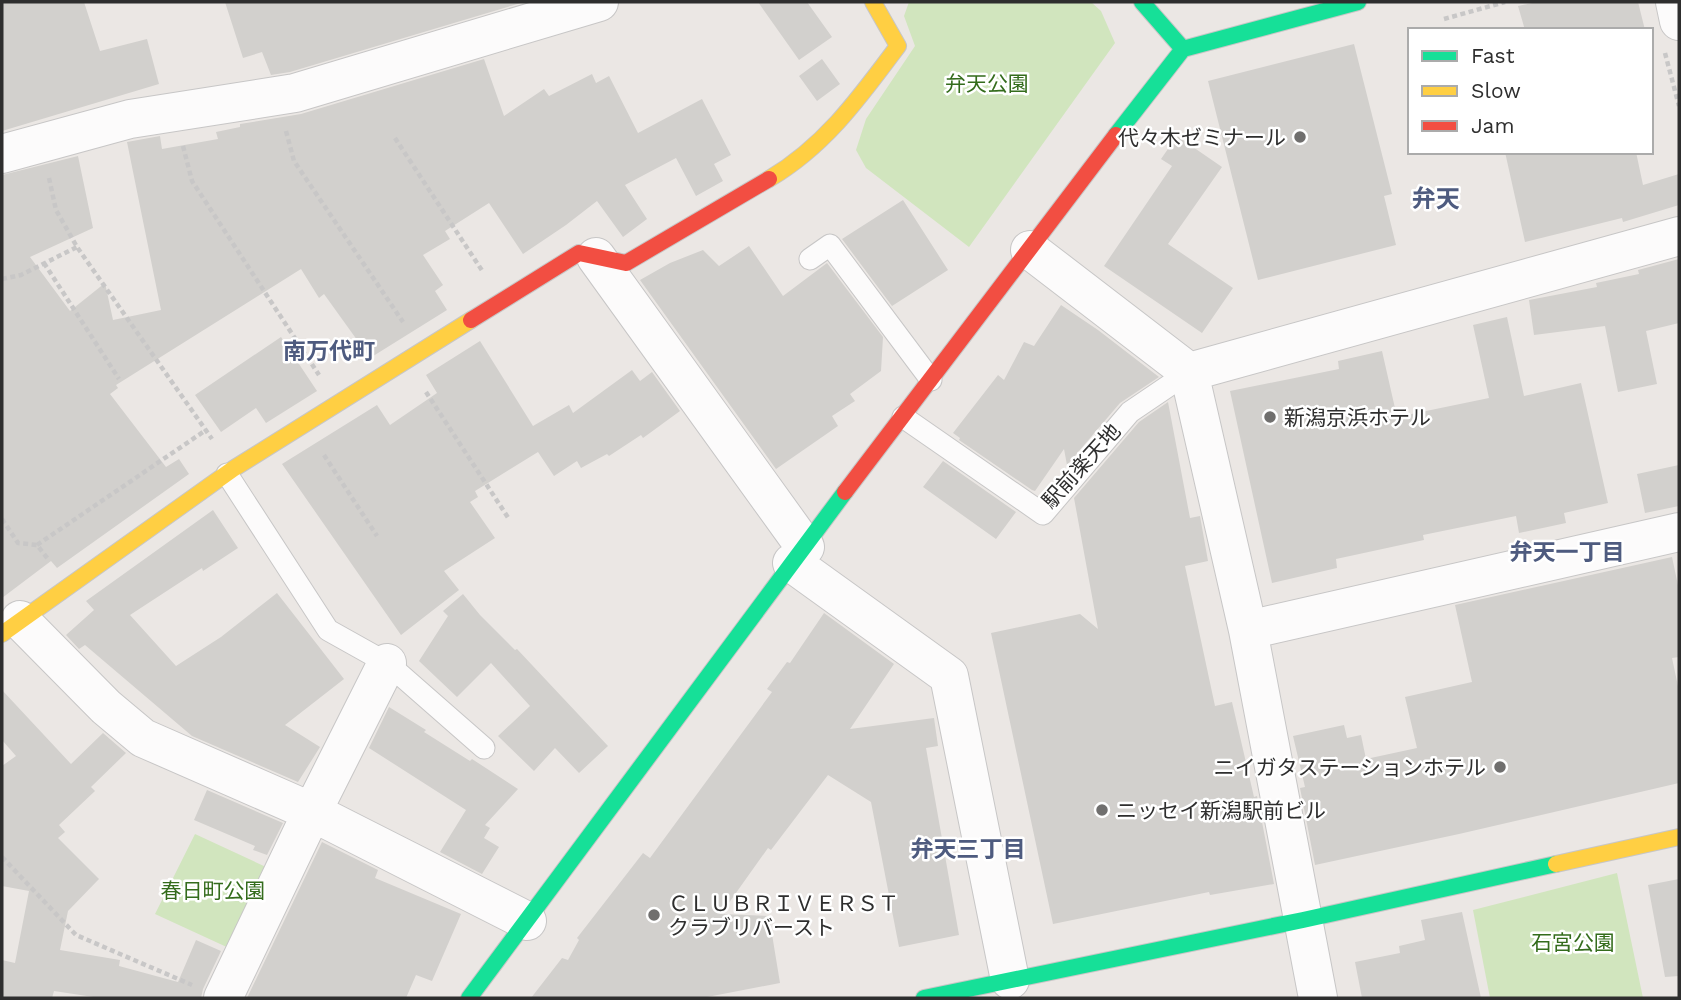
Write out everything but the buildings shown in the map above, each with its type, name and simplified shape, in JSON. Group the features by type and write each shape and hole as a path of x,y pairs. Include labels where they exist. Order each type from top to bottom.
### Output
{"street":[{"path":"2,154 130,119 295,93 598,2"},
{"path":"527,921 312,812 143,738 11,627 230,472 579,253 626,263 796,163 851,108 898,47 873,2"},
{"path":"1142,2 1183,49"},
{"path":"469,998 799,555 1183,49 1358,2"},
{"path":"1675,2 1679,21"},
{"path":"1189,372 1679,236"},
{"path":"1030,250 1189,372 1248,630 1318,998"},
{"path":"596,257 799,555 949,676 1010,981"},
{"path":"1248,630 1679,532"},
{"path":"223,998 387,663"},
{"path":"924,998 1303,920 1679,837"},
{"path":"490,998 492,968"}],"lane":[{"path":"810,259 830,245 931,380"},
{"name":"駅前楽天地","path":"903,417 1043,514 1130,412 1189,372"},
{"path":"230,472 328,630 387,663 484,748"}],"path":[{"path":"1444,19 1505,2"},
{"path":"277,96 294,161 423,351"},
{"path":"174,112 192,181 338,404"},
{"path":"395,138 502,301"},
{"path":"41,143 56,210 77,247 206,430 230,472"},
{"path":"2,279 21,275 77,247"},
{"path":"44,263 119,379"},
{"path":"406,362 509,519"},
{"path":"304,425 377,536"},
{"path":"2,519 18,543 37,545 206,430"},
{"path":"37,545 68,586"},
{"path":"2,857 76,935 223,998"}],"green space":[{"name":"弁天公園","path":"909,2 1091,2 1101,11 1115,43 969,247 866,168 856,150 866,119 915,46 904,16"},
{"name":"春日町公園","path":"195,834 266,867 231,949 155,914"},
{"name":"石宮公園","path":"1617,873 1643,998 1490,998 1473,910"}],"traffic: fast":[{"path":"1142,2 1183,49"},
{"path":"1116,135 1183,49 1358,2"},
{"path":"469,998 845,492"},
{"path":"924,998 1303,920 1556,864"}],"traffic: slow":[{"path":"769,179 824,136 855,102 898,46 873,2"},
{"path":"2,634 233,469 471,320"},
{"path":"1556,864 1679,837"}],"traffic: jam":[{"path":"845,492 1116,135"},
{"path":"471,320 579,253 626,263 769,179"}],"place":[{"name":"代々木ゼミナール","path":"1300,137"},
{"name":"新潟京浜ホテル","path":"1270,417"},
{"name":"ニイガタステーションホテル","path":"1500,767"},
{"name":"ニッセイ新潟駅前ビル","path":"1102,810"},
{"name":"ＣＬＵＢＲＩＶＥＲＳＴ クラブリバースト","path":"654,915"}],"district":[{"name":"弁天","path":"1436,199"},
{"name":"南万代町","path":"329,351"},
{"name":"弁天一丁目","path":"1567,552"},
{"name":"弁天三丁目","path":"968,849"}]}
